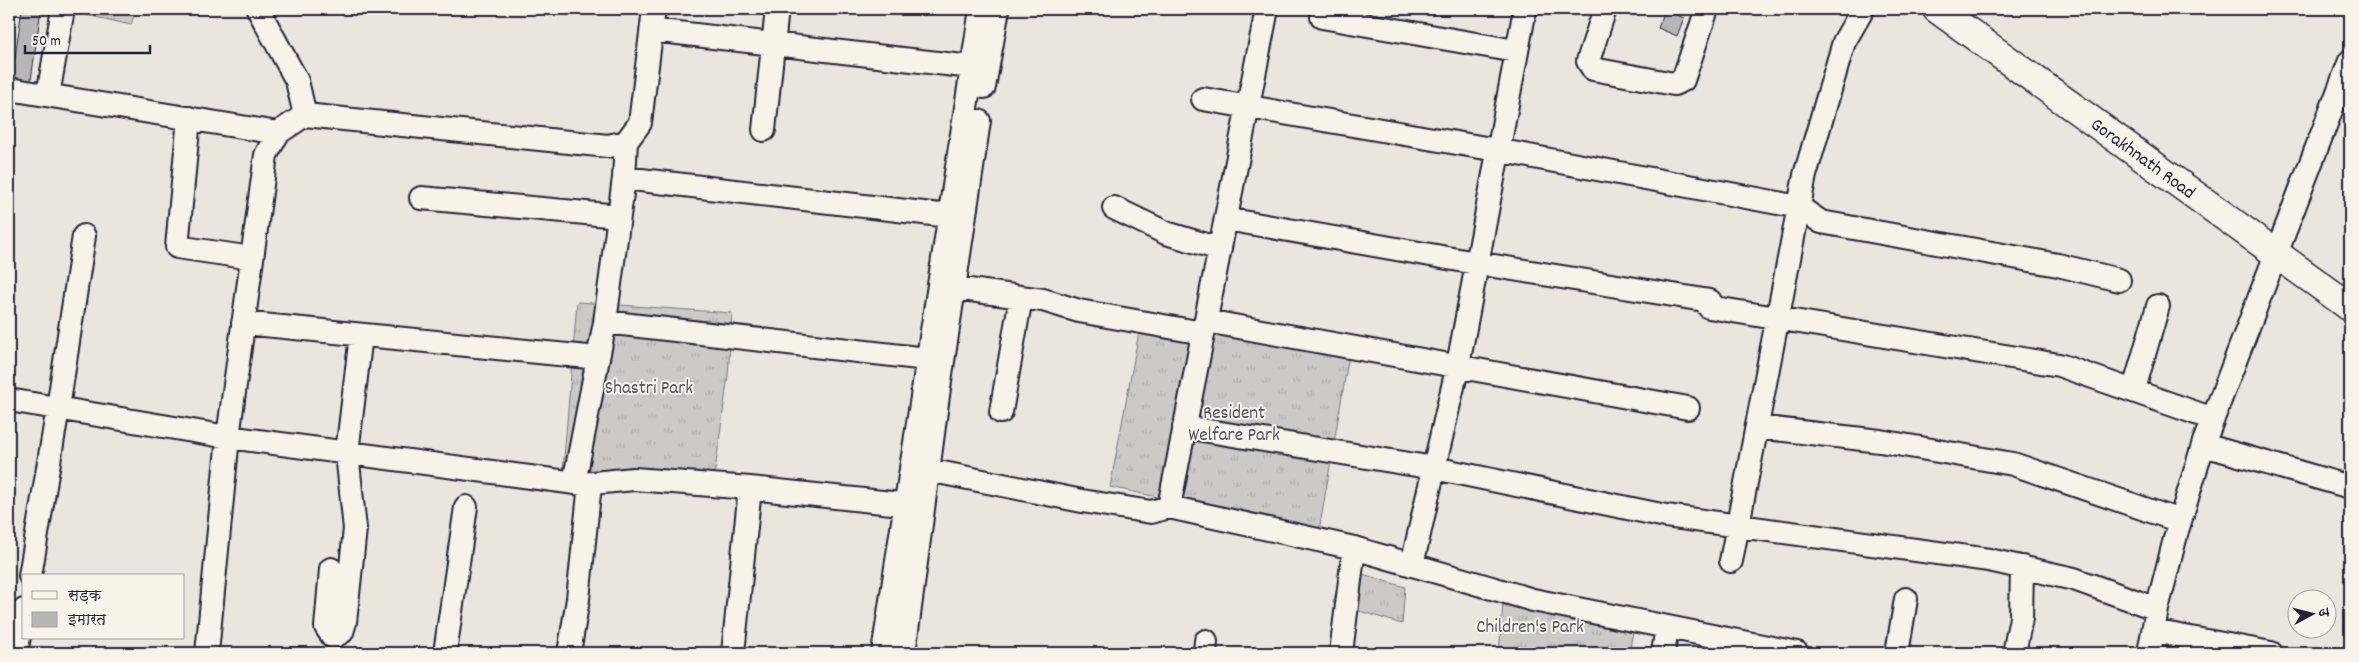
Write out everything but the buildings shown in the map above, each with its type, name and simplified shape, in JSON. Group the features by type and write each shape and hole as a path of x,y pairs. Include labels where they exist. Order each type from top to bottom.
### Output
{"main road":[{"name":"Gorakhnath Road","path":"1937,9 2350,307"}],"street":[{"path":"48,96 63,9"},
{"path":"258,9 297,81 305,115"},
{"path":"764,130 777,9"},
{"path":"904,653 914,506 928,359 982,9"},
{"path":"883,653 914,506 928,470 982,99 998,9"},
{"path":"1169,508 1267,9"},
{"path":"1412,565 1458,365 1525,9"},
{"path":"1605,9 1588,61 1590,66 1593,69 1674,84 1683,80 1707,9"},
{"path":"1731,561 1806,175 1844,42 1863,9"},
{"path":"1322,17 1516,51"},
{"path":"569,653 578,599 582,484 624,178 626,142 640,124 653,19 774,44 972,67"},
{"path":"2149,653 2157,609 2180,521 2204,445 2350,60"},
{"path":"9,89 278,133"},
{"path":"1203,99 1497,150 1799,207 1821,222 2058,265 2120,280"},
{"path":"207,653 228,437 243,323 266,155 278,133 305,115 608,146 626,142"},
{"path":"189,118 177,247 252,258"},
{"path":"624,178 949,216"},
{"path":"422,198 619,216"},
{"path":"1114,208 1166,233 1220,249"},
{"path":"1226,219 1710,304 1778,318 2059,365 2213,419"},
{"path":"30,574 84,236"},
{"path":"956,288 1044,300 1085,312 1204,327 1458,365 1688,408"},
{"path":"1001,412 1021,297"},
{"path":"2134,390 2158,306"},
{"path":"605,322 928,359"},
{"path":"243,323 598,358"},
{"path":"332,645 342,632 345,622 355,529 347,453 362,334"},
{"path":"9,400 228,437 582,484 634,479 750,488 914,506"},
{"path":"1184,427 1434,468 1666,516 1989,560 2074,579 2157,609"},
{"path":"1757,427 1880,441 2013,464 2180,521"},
{"path":"2204,445 2350,487"},
{"path":"928,470 1082,501 1150,512 1169,508 1354,548 1533,600 1667,627 1760,650 1797,653"},
{"path":"733,653 750,488"},
{"path":"445,653 466,507"},
{"path":"1342,653 1354,548"},
{"path":"2014,653 2021,618 2022,567"},
{"path":"331,568 326,627 332,645"},
{"path":"1897,653 1906,599"},
{"path":"16,653 22,621"},
{"path":"1663,653 1667,627"},
{"path":"2153,631 2272,653"}],"green space":[{"path":"79,9 136,9 131,25 78,13"},
{"name":"Shastri Park","path":"577,302 732,313 728,376 713,485 562,482"},
{"name":"Resident Welfare Park","path":"1143,311 1349,355 1319,531 1110,487"},
{"path":"1343,568 1405,587 1402,624 1333,603"},
{"name":"Children's Park","path":"1504,591 1635,621 1629,653 1499,653"},
{"path":"216,649 273,653 215,653"}]}
